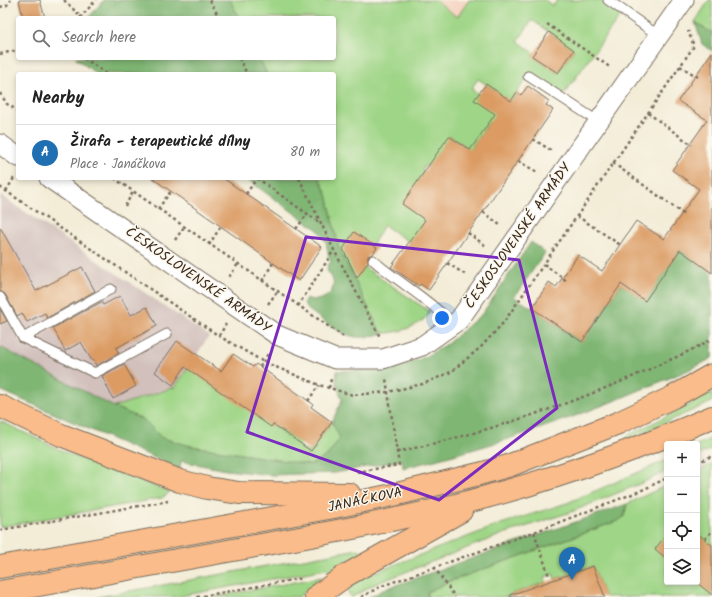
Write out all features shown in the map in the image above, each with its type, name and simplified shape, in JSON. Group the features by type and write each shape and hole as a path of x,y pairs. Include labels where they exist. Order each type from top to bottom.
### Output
{"main road":[{"name":"JANÁČKOVA","path":"0,567 283,517 412,490 508,466 618,424 673,397 712,375"},
{"path":"0,406 61,435 180,481 207,488 239,493 323,494 412,490"},
{"name":"JANÁČKOVA","path":"0,592 317,535 405,517 486,497 631,451 712,416"},
{"path":"324,590 486,497"}],"street":[{"name":"ČESKOSLOVENSKÉ ARMÁDY","path":"51,180 277,335 335,359 383,350 422,346 459,320 684,0"},
{"path":"0,144 16,156"}],"lane":[{"path":"608,0 658,36"},
{"path":"528,76 599,122"},
{"path":"373,260 387,273 436,308 453,324"},
{"path":"23,338 111,290"},
{"path":"0,297 23,338 95,373 167,334"}],"path":[{"path":"0,7 7,5 11,0"},
{"path":"64,0 78,16"},
{"path":"82,16 96,0"},
{"path":"210,0 218,16"},
{"path":"547,24 615,71"},
{"path":"0,54 16,50"},
{"path":"87,60 102,71"},
{"path":"240,60 246,72"},
{"path":"680,66 698,77"},
{"path":"0,92 7,104 16,110"},
{"path":"648,113 692,145"},
{"path":"533,139 557,155"},
{"path":"518,161 543,175"},
{"path":"613,164 685,215"},
{"path":"6,191 16,175"},
{"path":"117,180 347,339"},
{"path":"246,194 256,180"},
{"path":"260,180 308,213 322,225"},
{"path":"300,180 383,350 399,465"},
{"path":"158,209 171,191"},
{"path":"483,212 506,228"},
{"path":"296,229 308,213"},
{"path":"577,216 622,246"},
{"path":"209,244 221,226"},
{"path":"468,233 491,250"},
{"path":"298,306 334,250"},
{"path":"262,281 273,263"},
{"path":"447,263 472,278"},
{"path":"544,264 568,282"},
{"path":"397,452 449,440 585,396 615,385 712,339"},
{"path":"308,401 319,386"},
{"path":"700,462 711,457"},
{"path":"361,597 382,586 534,532 640,492 664,480"},
{"path":"534,532 549,576"},
{"path":"705,540 712,532"},
{"path":"434,567 455,597"},
{"path":"197,597 324,574 324,590"}],"highlighted area":[{"path":"306,237 519,260 557,408 439,500 247,432"}],"shaded area":[{"path":"436,0 469,0 457,17"},
{"path":"0,195 209,336 175,387 114,407 0,347"}],"green space":[{"path":"104,0 230,0 238,16 90,16"},
{"path":"230,0 436,0 457,17 469,0 545,0 553,6 557,0 600,0 621,15 564,94 531,72 504,111 489,122 473,145 419,235 416,233 409,242 384,225 361,265 429,311 429,314 420,322 401,331 382,333 379,329 339,249 327,194 320,180 336,180 336,72 266,72 260,60 336,60 336,16 238,16","holes":["532,20 574,50 558,73 532,56 534,53 518,41","478,79 495,90 479,94 471,89","450,136 467,147 460,157 440,151","425,165 434,171 431,176 422,170"]},
{"path":"709,0 712,0 712,33 695,22"},
{"path":"695,22 712,33 712,51 702,44"},
{"path":"78,60 260,60 266,72 94,72"},
{"path":"248,180 320,180 327,194 339,249 379,329 382,333 385,333 364,337 351,336 330,326 306,308 304,302 306,298 313,300 325,297 330,294 333,289 332,277 327,271 328,265 331,262 327,245 318,230"},
{"path":"531,242 545,253 514,297 582,342 621,284 645,300 680,250 707,269 712,263 712,358 679,374 586,412 496,443 403,468 402,460 335,473 272,475 226,470 181,461 180,469 0,390 0,347 114,407 144,420 162,438 191,446 311,465 328,455 340,438 332,422 342,400 336,381 337,371 390,370 423,358 447,344 482,314"},
{"path":"190,365 211,385 301,443 299,446 309,453 332,422 340,438 328,455 311,465 190,446 162,438 144,420 114,407 175,387"},
{"path":"712,392 712,402 628,439 625,438 627,436"},
{"path":"0,421 67,453 170,492 162,498 0,527"},
{"path":"712,438 712,449 700,455 700,444"},
{"path":"664,461 664,472 642,483 571,512 503,534 375,584 350,597 347,587 365,576 501,524 567,503"},
{"path":"712,464 712,597 605,597 593,566 555,579 553,574 545,577 546,582 509,595 510,597 427,597 427,592 448,582 617,521 624,517 627,504 664,486 664,585 700,585 700,470"},
{"path":"627,504 624,517 617,521 448,582 427,592 427,597 370,597 385,589"},
{"path":"358,549 362,551 361,553 329,571 326,569 175,597 98,597"},
{"path":"322,577 299,597 214,597"}],"building":[{"path":"19,0 40,0 44,16 23,16"},
{"path":"549,32 574,50 558,73 532,56"},
{"path":"712,52 712,273 680,250 645,301 621,284 582,342 532,308 549,282 556,287 578,255 602,271 636,221 664,239 699,189 672,170 707,120 678,101"},
{"path":"486,84 511,101 517,92 521,95 528,86 549,101 546,105 553,110 429,290 420,284 419,286 391,267 425,220 402,204 449,136 470,150 495,114 474,100"},
{"path":"155,180 226,180 322,247 299,281"},
{"path":"0,227 36,291 82,267 95,291 47,318 45,313 27,322 22,313 17,316 5,294 0,291"},
{"path":"354,232 377,248 373,254 368,256 368,262 357,278 343,249"},
{"path":"120,296 131,315 147,307 157,326 116,348 119,353 96,366 94,360 92,361 81,342 65,351 53,328 101,302 103,305"},
{"path":"0,309 7,321 0,324"},
{"path":"177,341 221,371 233,354 253,367 256,364 313,404 311,407 332,422 311,451 273,424 271,427 185,367 173,385 155,372"},
{"path":"124,364 136,386 113,399 102,376"},
{"path":"700,535 712,545 712,595 700,585"},
{"path":"664,538 664,556 655,549"},
{"path":"593,566 605,597 511,597 510,595"}],"place":[{"name":"Žirafa - terapeutické dílny","path":"572,580"}]}
